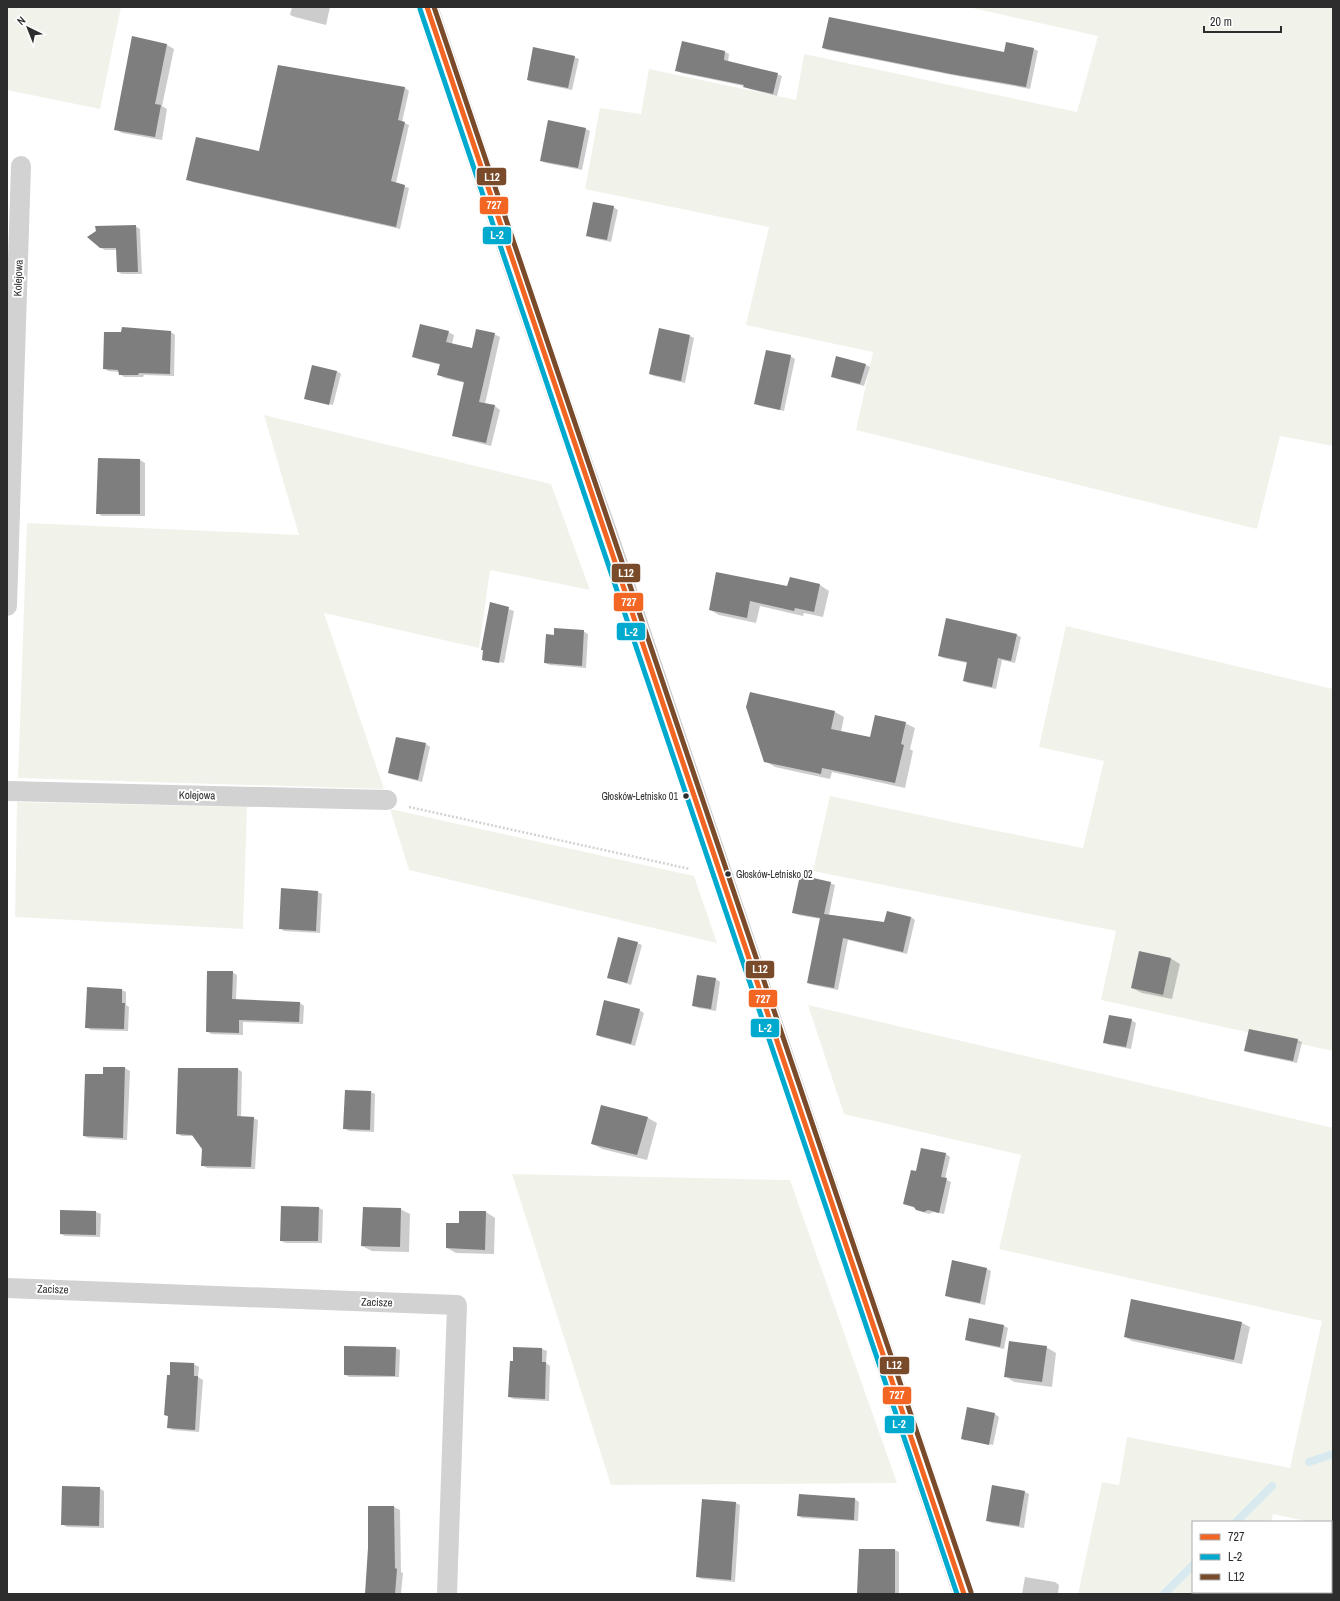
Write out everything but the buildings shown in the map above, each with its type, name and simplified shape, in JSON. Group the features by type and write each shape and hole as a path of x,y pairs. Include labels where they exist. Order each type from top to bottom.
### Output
{"street":[{"path":"427,7 516,269 539,342 604,526 964,1594"},
{"name":"Kolejowa","path":"7,606 21,166"},
{"name":"Kolejowa","path":"7,791 387,800"},
{"name":"Zacisze","path":"7,1288 458,1305 447,1594"}],"path":[{"path":"408,807 690,869"}],"shaded area":[{"path":"7,7 121,7 100,109 7,90"},
{"path":"968,7 1333,7 1333,446 1280,436 1257,529 856,430 873,352 746,325 769,227 585,189 600,108 641,114 649,69 796,100 804,54 1077,112 1098,36"},
{"path":"264,415 551,484 590,590 490,570 479,648 324,613 384,789 18,778 27,523 299,535"},
{"path":"1066,626 1333,689 1333,1051 1101,1000 1116,931 813,871 830,796 1083,848 1104,761 1039,747"},
{"path":"17,802 247,807 243,929 15,917"},
{"path":"390,809 694,876 717,943 409,870"},
{"path":"808,1005 1333,1128 1333,1527 1332,1521 1305,1521 1273,1514 1271,1521 1192,1521 1192,1593 1256,1594 1078,1594 1102,1482 1119,1485 1127,1437 1290,1468 1322,1321 999,1249 1021,1155 844,1114"},
{"path":"512,1174 790,1180 897,1483 611,1485"}],"waterway":[{"path":"1309,1462 1333,1454"},
{"path":"1237,1521 1272,1486"},
{"path":"1164,1594 1192,1566"}],"transit line":[{"name":"727","path":"427,7 964,1594"},
{"name":"L12","path":"434,7 971,1592"},
{"name":"L-2","path":"420,9 957,1594"}],"place":[{"name":"Głosków-Letnisko 01","path":"686,796"},
{"name":"Głosków-Letnisko 02","path":"728,874"}]}
